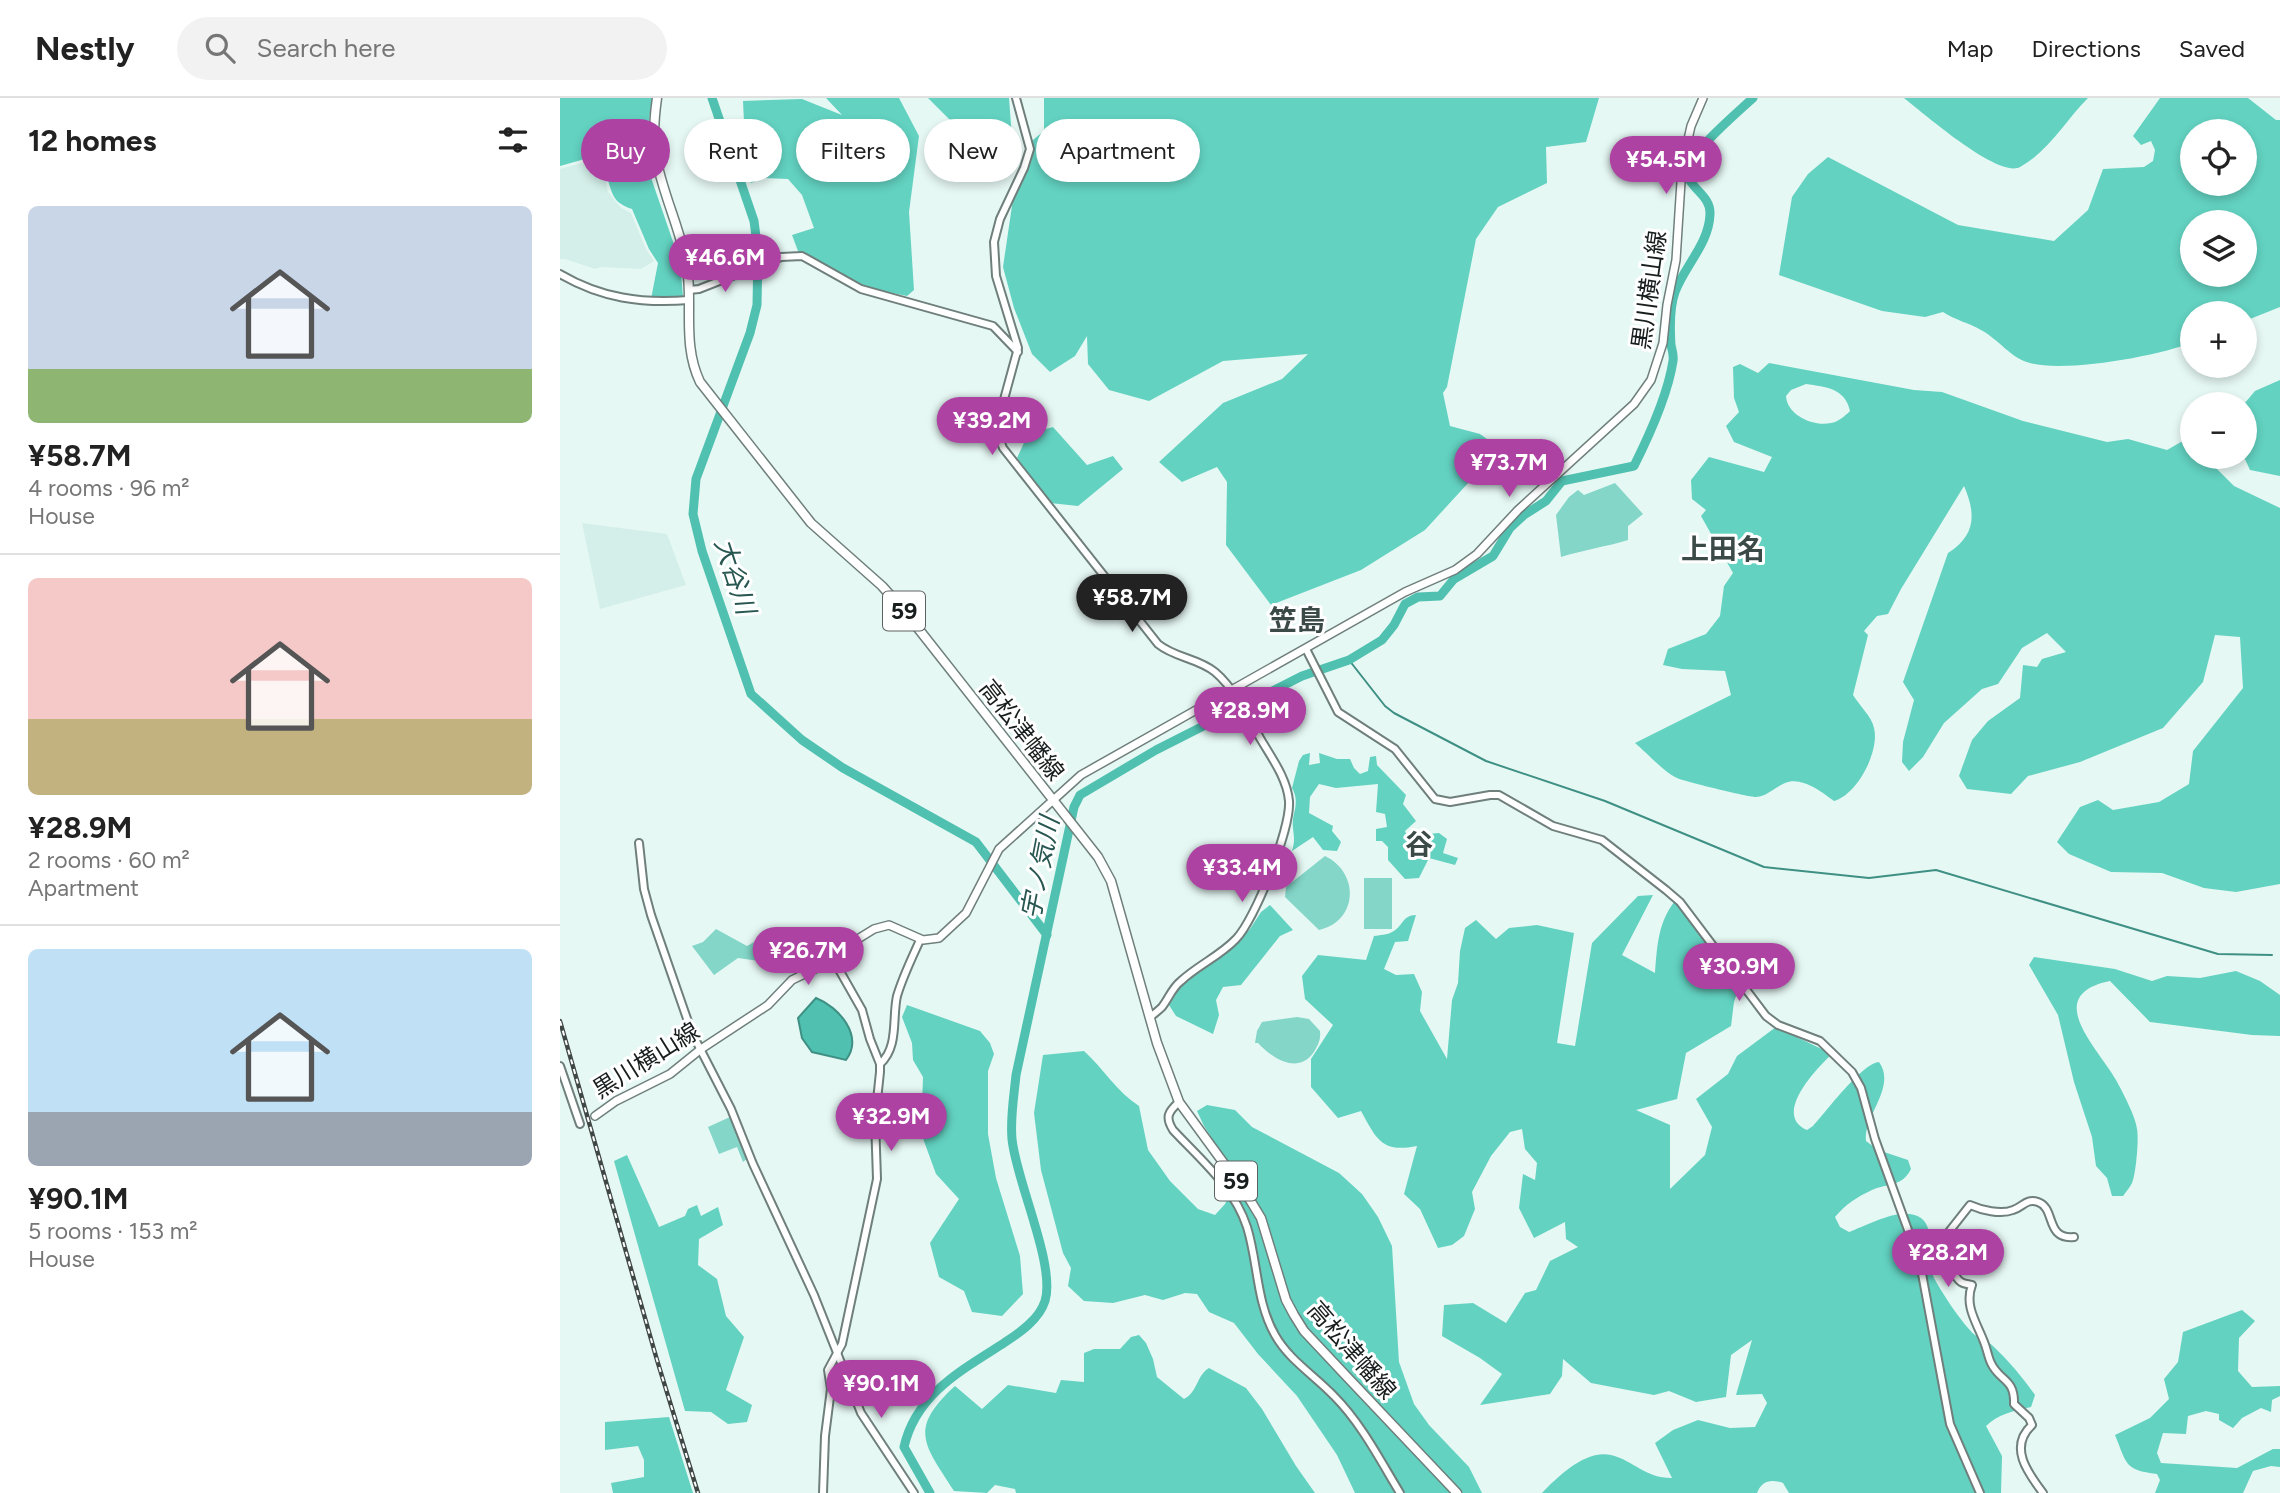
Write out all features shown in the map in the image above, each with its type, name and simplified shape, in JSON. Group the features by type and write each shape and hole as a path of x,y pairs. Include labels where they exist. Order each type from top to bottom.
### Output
{"main road":[{"name":"高松津幡線","path":"657,98 654,125 656,160 686,263 689,290 687,334 692,366 700,382 811,523 882,586 898,604 1098,857 1111,881 1150,1017 1179,1102 1261,1218 1286,1300 1304,1331 1457,1493"},
{"name":"黒川横山線","path":"595,1116 616,1101 670,1074 701,1049 768,1004 792,980 833,959 840,950 882,926 898,928 920,940 939,939 969,908 994,858 1006,842 1081,775 1405,592 1455,570 1468,561 1518,510 1634,404 1651,380 1664,343 1667,305 1676,260 1682,166 1691,126 1703,98"}],"street":[{"path":"1016,98 1030,149 1000,219 994,256 996,276 1018,352 1000,414 998,435 1003,448 1158,644 1166,651 1199,663 1215,673 1231,691 1282,776 1286,789 1289,813 1280,844 1251,917 1241,934 1178,983 1163,1006 1150,1017"},
{"path":"689,290 699,289 781,257 802,256 861,289 993,326 1018,352"},
{"path":"560,274 585,288 616,297 645,302 689,300"},
{"path":"1306,649 1338,712 1395,749 1435,799 1450,802 1490,794 1499,795 1553,826 1602,840 1680,902 1766,1016 1778,1025 1820,1041 1852,1072 1861,1088 1875,1139 1920,1263 1950,1424 1980,1493"},
{"path":"639,843 644,889 651,915 692,1033 729,1107 814,1295 861,1413 914,1493"},
{"path":"880,1064 889,1052 895,1027 898,993 920,940"},
{"path":"823,1493 825,1436 831,1389 828,1370 842,1344 877,1179 875,1119 880,1064 859,1003 833,959"},
{"path":"560,1066 580,1124"},
{"path":"1179,1102 1167,1116 1168,1122 1222,1182 1239,1209 1249,1233 1263,1305 1273,1332 1283,1347 1335,1396 1354,1419 1399,1493"},
{"path":"2043,1493 2023,1466 2022,1440 2026,1430 2032,1425 2029,1418 2014,1404 2012,1387 2008,1380 1992,1365 1970,1309 1972,1285 1958,1279 1950,1266 1944,1238 1969,1205 1992,1211 2012,1211 2027,1201 2037,1201 2043,1205 2057,1232 2066,1238 2074,1237"}],"shaded area":[{"path":"560,98 652,98 649,119 581,119 581,160 560,166"},
{"path":"826,98 899,98 919,136 909,212 914,290 907,296 869,288 798,251 792,235 814,228 802,195 788,179 782,179 782,119 744,119 743,101 802,99 842,115"},
{"path":"928,98 1009,98 1011,119 949,119"},
{"path":"1044,98 1599,98 1586,142 1546,147 1547,183 1498,207 1476,239 1447,387 1443,393 1450,426 1480,434 1498,447 1492,457 1425,530 1361,570 1271,605 1226,545 1227,482 1217,467 1182,482 1159,462 1223,403 1282,379 1308,354 1223,361 1149,401 1109,390 1088,364 1087,336 1075,356 1050,372 1032,354 1014,308 1003,267 1014,192 1016,182 1022,182 1022,159 1028,144 1036,138 1036,182 1200,182 1200,119 1044,119"},
{"path":"1904,98 2088,98 2039,153 2020,167 2010,168 1961,143"},
{"path":"2160,98 2248,98 2276,120 2280,120 2280,307 2257,316 2257,301 2180,301 2180,346 2112,362 2045,366 2023,361 1981,330 1943,312 1925,317 1882,311 1779,275 1792,197 1808,174 1828,157 1958,225 2054,241 2088,210 2103,169 2144,167 2153,161 2155,150 2151,141 2141,145 2133,136"},
{"path":"581,163 581,182 606,182 608,192 621,208 631,213 654,261 641,269 595,269 560,259 560,169"},
{"path":"608,182 652,182 680,262 683,297 651,299 658,263 632,209 616,200"},
{"path":"1769,363 1914,390 1942,392 2023,421 2107,442 2128,439 2167,450 2180,443 2180,469 2217,469 2234,486 2280,508 2280,884 2236,892 2204,888 2162,873 2111,872 2069,854 2057,842 2080,807 2098,800 2113,810 2159,802 2189,784 2193,751 2243,688 2240,637 2215,635 2203,682 2163,728 2080,762 2028,776 2011,794 1967,789 1959,776 1972,740 1988,721 2020,698 2023,665 2037,667 2042,659 2066,652 2047,633 2022,648 1998,684 1982,689 1944,723 1923,757 1909,771 1902,762 1903,742 1914,700 1903,682 1948,553 1969,531 1972,515 1964,486 1888,614 1877,616 1864,631 1868,635 1853,695 1871,720 1875,737 1874,748 1865,771 1843,797 1834,801 1811,786 1791,781 1756,797 1704,786 1672,775 1635,743 1731,695 1725,671 1682,669 1663,665 1668,649 1706,634 1720,616 1724,586 1733,573 1701,516 1706,510 1692,499 1691,480 1709,457 1764,472 1772,457 1734,442 1726,426 1739,412 1734,398 1733,367 1740,364 1758,373","holes":["1806,384 1839,393 1850,411 1831,423 1817,423 1802,418 1787,403 1786,396 1791,390"]},
{"path":"2280,380 2280,476 2250,469 2257,469 2255,391"},
{"path":"1053,427 1087,465 1113,456 1123,469 1078,506 1050,503 1017,458 1028,434"},
{"path":"1615,483 1643,514 1628,526 1628,540 1561,557 1556,515 1569,497 1578,490 1584,495"},
{"path":"582,523 667,534 686,585 600,609"},
{"path":"1310,753 1309,765 1320,763 1319,753 1337,759 1350,759 1360,774 1368,771 1370,757 1376,756 1377,765 1406,795 1403,804 1416,821 1405,831 1407,836 1439,833 1447,839 1443,853 1458,858 1455,865 1429,858 1419,878 1405,879 1388,860 1388,847 1382,841 1376,841 1376,829 1387,827 1385,814 1376,812 1378,784 1336,788 1319,784 1310,797 1309,813 1333,826 1332,831 1341,842 1337,851 1323,850 1313,837 1292,851 1296,804 1292,788 1299,761 1303,755"},
{"path":"1325,856 1344,873 1350,896 1341,917 1332,925 1319,930 1285,897 1286,887"},
{"path":"1364,878 1392,878 1392,929 1364,929"},
{"path":"1653,895 1622,955 1655,973 1662,926 1675,901 1739,987 1731,1026 1686,1053 1677,1099 1636,1110 1670,1125 1670,1189 1705,1155 1712,1127 1696,1099 1728,1074 1737,1056 1776,1027 1832,1054 1816,1070 1795,1103 1797,1123 1807,1130 1863,1070 1879,1062 1884,1081 1866,1131 1866,1141 1878,1150 1908,1160 1911,1169 1899,1182 1872,1190 1857,1198 1835,1217 1840,1227 1849,1232 1895,1215 1921,1218 1929,1230 1930,1263 1934,1278 1947,1300 1970,1330 1999,1352 2035,1395 2031,1407 2001,1416 1986,1426 2002,1456 2001,1493 1789,1493 1783,1483 1771,1481 1761,1485 1757,1493 1542,1493 1582,1460 1601,1454 1619,1458 1654,1475 1672,1478 1655,1443 1673,1430 1698,1420 1730,1428 1755,1427 1767,1403 1762,1394 1736,1395 1752,1340 1731,1355 1726,1397 1696,1402 1669,1391 1654,1395 1591,1383 1563,1359 1562,1376 1550,1394 1480,1405 1502,1374 1442,1336 1444,1305 1473,1303 1506,1323 1525,1293 1536,1290 1550,1261 1578,1247 1566,1239 1565,1222 1534,1238 1519,1208 1523,1174 1535,1180 1537,1163 1525,1149 1522,1129 1510,1132 1491,1156 1472,1192 1475,1209 1464,1236 1452,1245 1438,1248 1420,1209 1404,1194 1417,1146 1388,1146 1377,1137 1361,1111 1338,1118 1311,1087 1311,1059 1333,1025 1305,999 1302,976 1318,955 1366,960 1374,936 1396,930 1405,919 1416,915 1408,941 1395,942 1384,969 1396,975 1414,974 1422,992 1420,1011 1447,1059 1452,1000 1458,983 1465,928 1476,920 1496,939 1509,928 1537,925 1574,933 1557,1043 1575,1046 1592,943 1638,896"},
{"path":"1270,905 1293,930 1280,936 1241,985 1223,987 1216,1000 1219,1015 1213,1034 1176,1016 1169,1005 1181,986 1232,948 1261,912"},
{"path":"716,929 747,946 754,942 776,943 769,954 759,961 738,958 714,975 692,946 703,942"},
{"path":"2034,957 2115,969 2152,981 2167,976 2200,978 2236,971 2260,981 2280,995 2280,1036 2150,1022 2110,981 2090,988 2079,998 2077,1010 2080,1024 2119,1085 2137,1129 2137,1156 2132,1183 2123,1196 2112,1196 2107,1178 2096,1166 2092,1137 2074,1082 2058,1015 2029,965"},
{"path":"816,998 833,1008 846,1023 852,1041 846,1060 812,1052 802,1038 798,1018"},
{"path":"907,1005 980,1031 990,1043 994,1054 988,1071 988,1134 996,1178 1020,1256 1023,1294 1002,1316 972,1312 964,1291 939,1277 930,1243 959,1199 936,1174 921,1133 923,1077 913,1060 912,1043 902,1017"},
{"path":"1297,1017 1309,1019 1320,1031 1318,1045 1308,1059 1301,1063 1286,1062 1255,1043 1262,1022"},
{"path":"1084,1051 1124,1094 1139,1106 1148,1150 1170,1181 1198,1209 1215,1215 1225,1204 1233,1187 1220,1151 1197,1111 1207,1105 1235,1110 1252,1127 1339,1173 1362,1194 1378,1217 1392,1246 1399,1362 1414,1404 1429,1425 1469,1467 1482,1493 1355,1493 1337,1455 1297,1396 1234,1323 1209,1312 1197,1294 1185,1293 1163,1300 1145,1295 1113,1303 1084,1301 1068,1286 1071,1268 1063,1253 1041,1170 1034,1113 1043,1055"},
{"path":"730,1117 748,1158 743,1162 737,1147 719,1154 708,1127"},
{"path":"627,1155 659,1227 685,1216 688,1209 697,1205 701,1216 718,1207 723,1225 699,1239 698,1265 717,1279 726,1316 744,1337 726,1390 752,1405 747,1422 728,1424 711,1412 685,1411 614,1161"},
{"path":"2242,1310 2255,1321 2239,1338 2238,1371 2252,1387 2280,1386 2280,1396 2272,1400 2271,1412 2261,1408 2242,1418 2233,1428 2219,1420 2219,1414 2206,1411 2188,1416 2186,1434 2163,1433 2157,1453 2161,1463 2237,1468 2273,1449 2280,1449 2280,1467 2271,1466 2253,1471 2243,1493 2155,1493 2160,1480 2157,1474 2132,1468 2115,1435 2150,1418 2169,1399 2164,1379 2178,1362 2183,1332"},
{"path":"1139,1335 1153,1359 1157,1377 1184,1399 1209,1368 1246,1388 1315,1493 1016,1493 1015,1489 995,1485 987,1493 954,1491 929,1449 926,1426 940,1401 955,1386 982,1409 1008,1385 1056,1393 1061,1380 1084,1382 1084,1353 1094,1349 1120,1349 1131,1337"},
{"path":"669,1417 693,1493 613,1493 611,1483 644,1477 644,1460 638,1446 605,1450 605,1422"}],"waterway":[{"name":"大谷川","path":"712,98 754,221 758,252 757,305 750,333 696,479 693,514 702,551 751,694 802,740 843,768 976,842 1047,935"},
{"name":"宇ノ気川","path":"930,1493 904,1447 919,1412 943,1385 1028,1325 1045,1301 1045,1266 1015,1157 1012,1115 1016,1075 1074,807 1080,795 1156,750 1302,676 1349,660 1382,640 1405,604 1418,597 1440,596 1454,579 1493,556 1510,528 1546,501 1562,481 1634,466 1657,415 1671,374 1671,318 1675,292 1709,225 1709,207 1690,180 1688,168 1706,142 1753,98"},
{"path":"1349,660 1385,706 1394,713 1486,761 1605,801 1764,867 1869,878 1936,870 2218,954 2272,955"}],"railway":[{"path":"560,1021 698,1493"}],"district":[{"name":"上田名","path":"1723,549"},
{"name":"笠島","path":"1297,620"},
{"name":"谷","path":"1419,844"}]}
